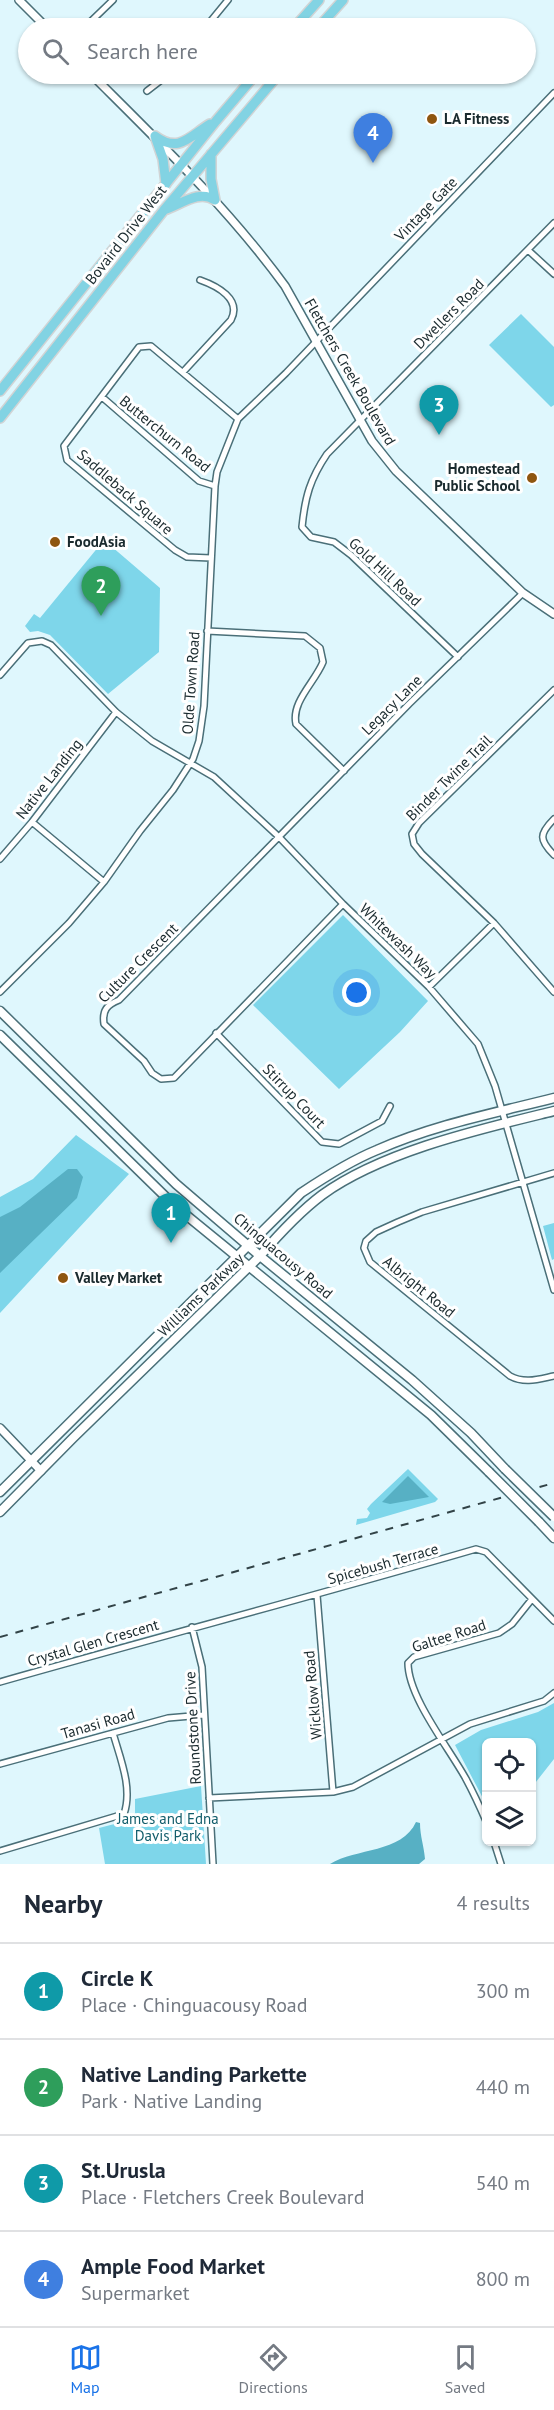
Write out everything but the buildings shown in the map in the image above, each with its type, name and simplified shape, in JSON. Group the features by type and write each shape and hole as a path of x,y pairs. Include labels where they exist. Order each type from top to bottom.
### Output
{"main road":[{"path":"303,18 319,0"},
{"path":"327,18 343,0"},
{"name":"Bovaird Drive West","path":"0,391 247,84"},
{"name":"Bovaird Drive West","path":"0,418 164,210 270,84"},
{"path":"155,136 169,144 179,143 216,121"},
{"path":"155,136 163,159 166,184"},
{"path":"211,154 211,179 215,200"},
{"path":"164,210 199,196 207,196 215,200"},
{"name":"Chinguacousy Road","path":"0,1011 176,1184 412,1380 471,1433 554,1517"},
{"name":"Chinguacousy Road","path":"0,1035 153,1186 431,1415 554,1538"},
{"name":"Williams Parkway","path":"0,1492 295,1198 349,1163 409,1137 554,1098"},
{"name":"Williams Parkway","path":"0,1512 250,1266 302,1211 324,1194 380,1163 554,1111"}],"street":[{"path":"19,0 37,18"},
{"path":"94,18 113,0"},
{"path":"213,18 228,0"},
{"name":"Fletchers Creek Boulevard","path":"102,84 215,200 285,286 360,422 396,471 523,593 554,614"},
{"path":"147,91 158,84"},
{"name":"Vintage Gate","path":"315,341 554,93"},
{"name":"Dwellers Road","path":"360,422 554,223"},
{"path":"528,250 554,274"},
{"path":"183,372 231,320 234,313 234,304 217,286 200,280"},
{"name":"Olde Town Road","path":"0,992 69,923 104,882 190,764 199,741 204,706 215,486 218,472 238,419 315,341"},
{"name":"Saddleback Square","path":"211,558 187,556 175,550 67,460 64,446 139,347 151,346 238,419"},
{"name":"Butterchurn Road","path":"102,398 199,481 215,486"},
{"name":"Gold Hill Road","path":"360,422 327,454 313,475 305,500 302,527 311,537 334,542 351,555 458,657"},
{"name":"Legacy Lane","path":"279,837 523,593"},
{"path":"207,631 305,636 320,648 323,662 297,706 294,717 296,724 344,771"},
{"path":"0,675 28,643 35,641 48,643 116,712 152,741 190,764"},
{"name":"Binder Twine Trail","path":"554,690 418,823 412,834 414,844 428,861 494,923 554,992"},
{"name":"Native Landing","path":"0,859 32,822 116,712"},
{"name":"Whitewash Way","path":"190,764 214,777 279,837 343,904 429,987 477,1044 486,1060 502,1111 521,1183 554,1290"},
{"path":"554,819 545,828 542,837 544,845 554,855"},
{"path":"32,822 104,882"},
{"name":"Culture Crescent","path":"279,837 119,1000 105,1009 104,1024 144,1061 152,1073 161,1079 174,1078 343,904"},
{"path":"429,987 494,923"},
{"name":"Stirrup Court","path":"216,1034 322,1142 330,1145 339,1144 374,1126 382,1121 390,1106"},
{"path":"521,1183 554,1173"},
{"name":"Albright Road","path":"521,1183 422,1212 376,1233 366,1241 364,1248 370,1262 510,1376 518,1381 530,1381 554,1376"},
{"path":"0,1428 41,1471"},
{"name":"Spicebush Terrace","path":"192,1627 317,1595 476,1549 486,1552 554,1621"},
{"name":"Wicklow Road","path":"317,1595 333,1792"},
{"name":"Galtee Road","path":"442,1738 419,1699 408,1674 408,1663 414,1657 499,1633 512,1624 532,1599"},
{"name":"Crystal Glen Crescent","path":"0,1682 192,1627"},
{"name":"Roundstone Drive","path":"192,1627 202,1667 213,1864"},
{"path":"209,1798 333,1792 353,1787 442,1738 484,1718 534,1704 554,1693"},
{"name":"Tanasi Road","path":"0,1764 168,1718 203,1714"},
{"path":"0,1851 124,1814 127,1804 126,1780 113,1733"},
{"path":"442,1738 482,1813"},
{"path":"495,1846 501,1864"}],"green space":[{"path":"521,314 554,347 554,405 551,407 489,345"},
{"path":"104,540 160,588 159,652 108,694 50,635 38,631 30,632 25,626 34,614 40,618"},
{"path":"343,915 428,1001 400,1032 339,1089 253,1005"},
{"path":"76,1135 129,1174 0,1313 0,1197 33,1179"},
{"path":"554,1223 554,1259 552,1260 543,1226"},
{"path":"408,1469 438,1499 435,1502 356,1525 357,1519 367,1518 370,1513 367,1509 371,1504"},
{"path":"554,1703 554,1759 536,1782 536,1738 482,1738 482,1796 455,1745 481,1730 538,1712"},
{"name":"James and Edna Davis Park","path":"201,1786 206,1864 105,1864 99,1828 126,1821 135,1813 135,1799"}],"shaded area":[{"path":"68,1169 77,1169 83,1177 77,1198 0,1273 0,1217 20,1207"},
{"path":"408,1476 429,1497 390,1504 382,1502"},
{"path":"416,1822 420,1823 425,1859 419,1864 330,1864 389,1845 409,1832"}],"railway":[{"path":"0,1637 554,1483"}],"place":[{"name":"LA Fitness","path":"432,119"},
{"name":"Ample Food Market","path":"373,163"},
{"name":"St.Urusla","path":"439,435"},
{"name":"Homestead Public School","path":"532,478"},
{"name":"FoodAsia","path":"55,542"},
{"name":"Native Landing Parkette","path":"101,616"},
{"name":"Circle K","path":"171,1243"},
{"name":"Valley Market","path":"63,1278"}]}
